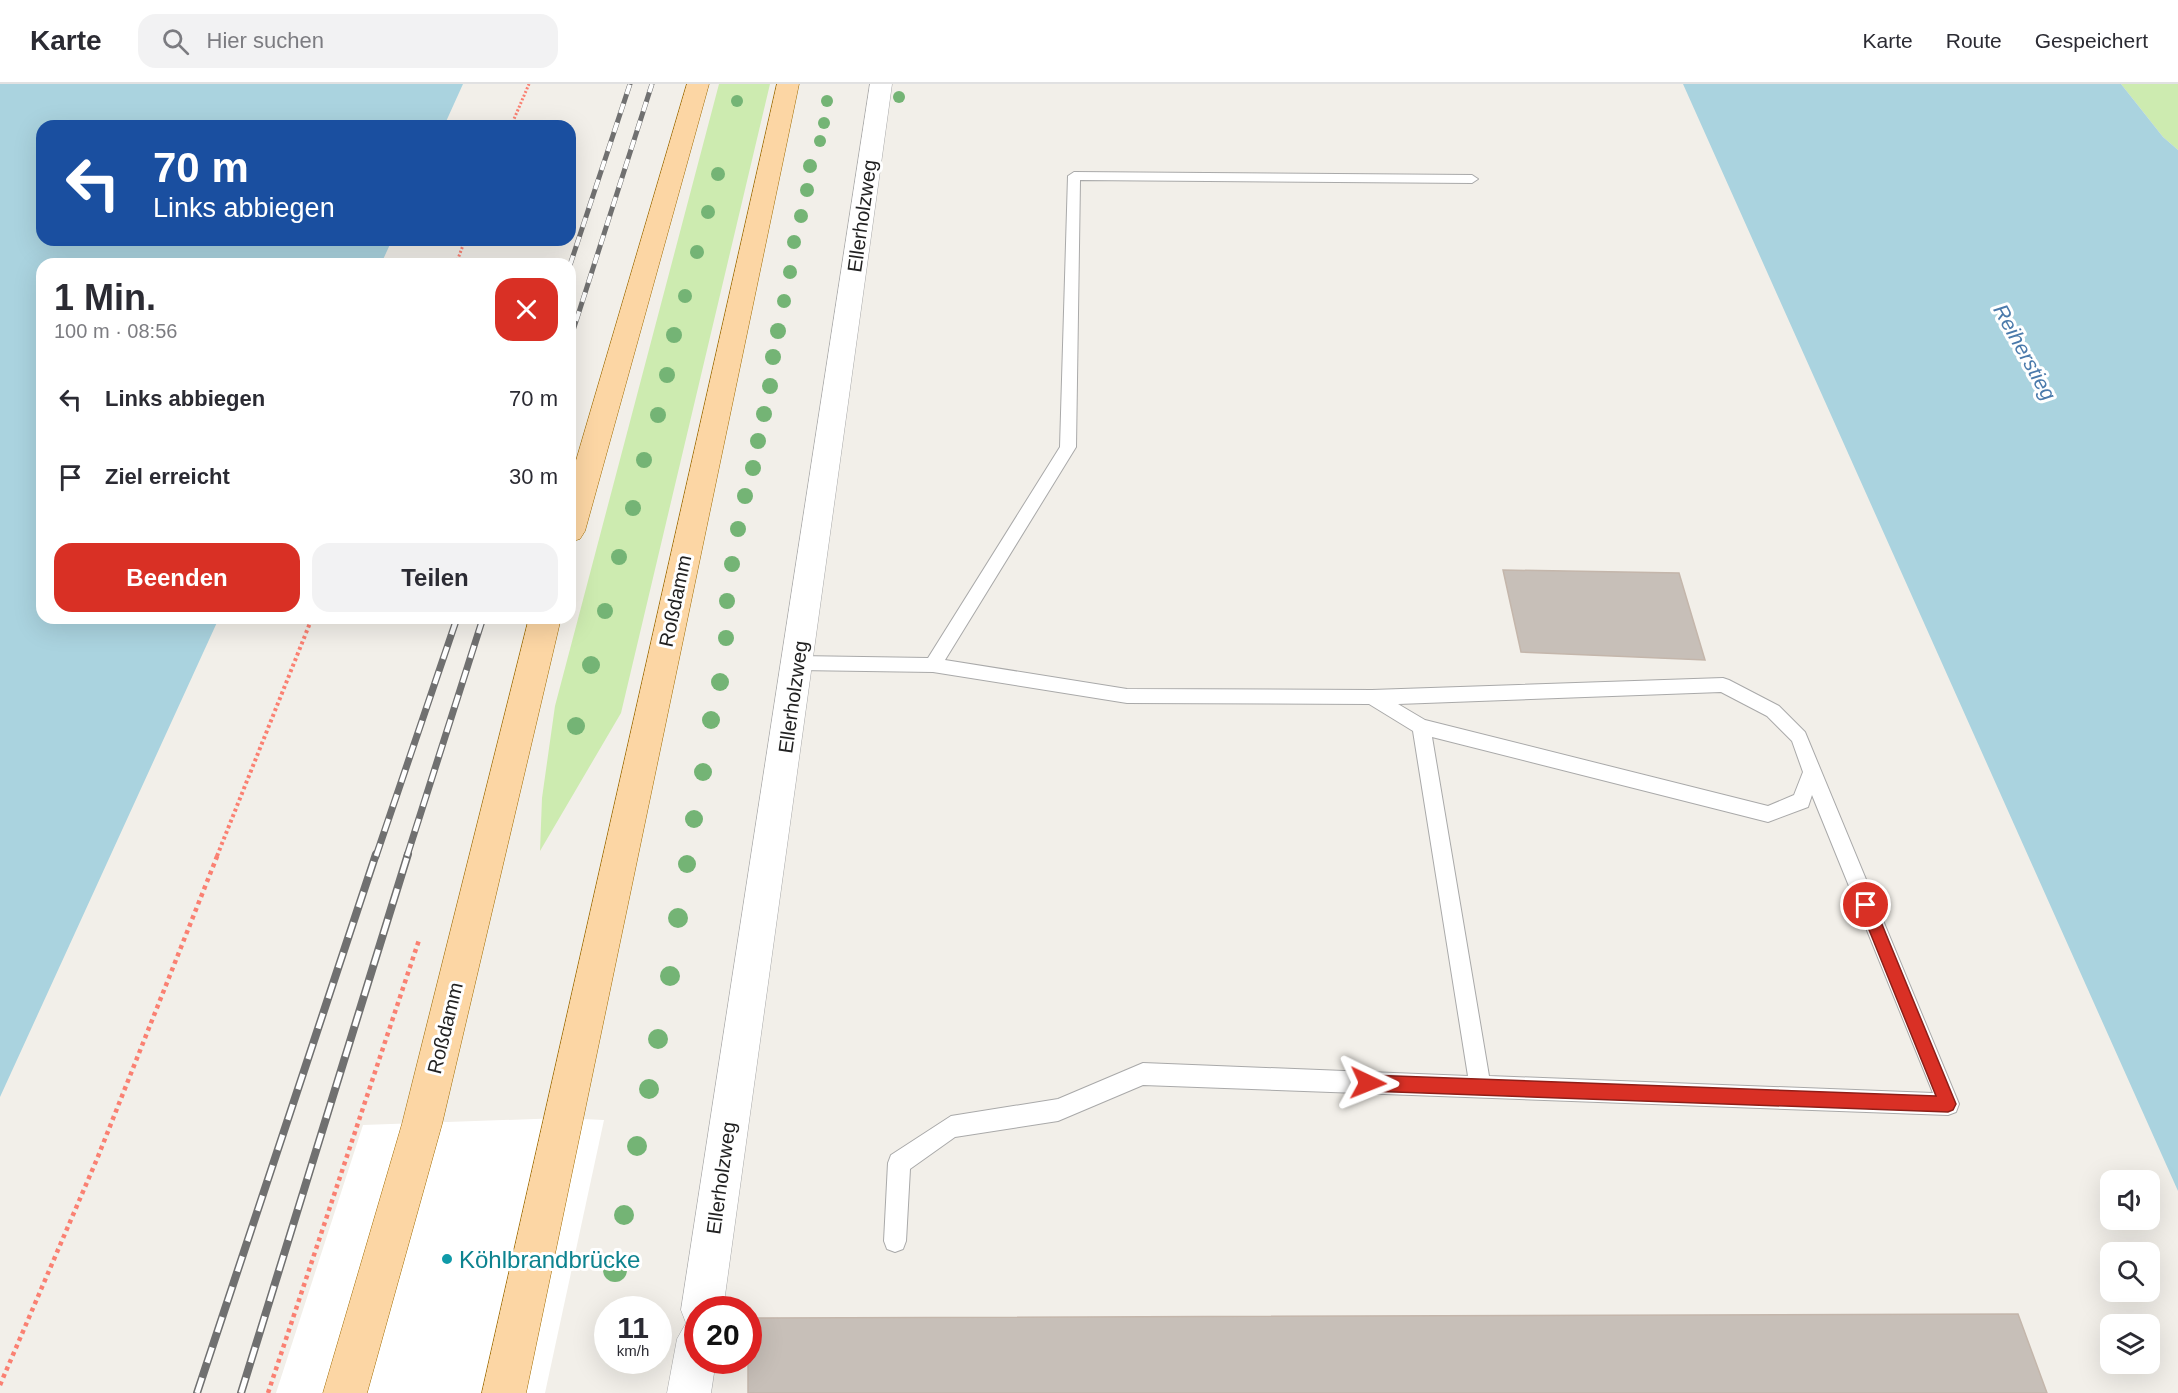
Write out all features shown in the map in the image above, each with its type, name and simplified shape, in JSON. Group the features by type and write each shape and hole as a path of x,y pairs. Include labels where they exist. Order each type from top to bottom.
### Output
{"main road":[{"path":"576,510 698,84"},
{"name":"Roßdamm","path":"504,1393 788,84"},
{"name":"Roßdamm","path":"345,1393 422,1124 544,624"}],"street":[{"name":"Ellerholzweg","path":"704,1296 881,84"},
{"path":"689,1393 692,1374"}],"lane":[{"path":"933,665 1068,447 1074,176 1472,179"},
{"path":"798,663 933,665 1128,696 1372,697 1723,685 1773,711 1799,737 1948,1104 1143,1074 1058,1110 951,1127 899,1163 895,1240"},
{"path":"1372,697 1421,727 1768,814 1801,801 1812,772"},
{"path":"1421,727 1480,1087"}],"path":[{"path":"514,120 529,84"},
{"path":"0,1384 97,1159 310,624"},
{"path":"268,1393 420,936"}],"green space":[{"path":"719,84 770,84 621,713 540,851 542,798 555,706"},
{"path":"2121,84 2178,84 2178,150 2163,137"}],"water":[{"path":"0,84 463,84 447,120 36,120 36,246 389,246 384,258 36,258 36,624 216,624 0,1097"},
{"name":"Reiherstieg","path":"1683,84 2121,84 2163,137 2178,150 2178,1191"}],"pier":[{"name":"Köhlbrandbrücke","path":"562,1118 604,1120 545,1393 276,1393 363,1125"}],"building":[{"path":"1503,570 1679,573 1705,660 1521,652"},
{"path":"2018,1314 2047,1393 748,1393 748,1374 762,1374 762,1318"}],"railway":[{"path":"572,258 630,84"},
{"path":"576,321 652,84"},
{"path":"376,856 455,624"},
{"path":"407,856 481,624"},
{"path":"197,1393 376,854"},
{"path":"241,1393 408,854"}],"place":[{"name":"Köhlbrandbrücke","path":"447,1259"}],"route":[{"path":"1368,1083 1948,1104 1866,905"}]}
